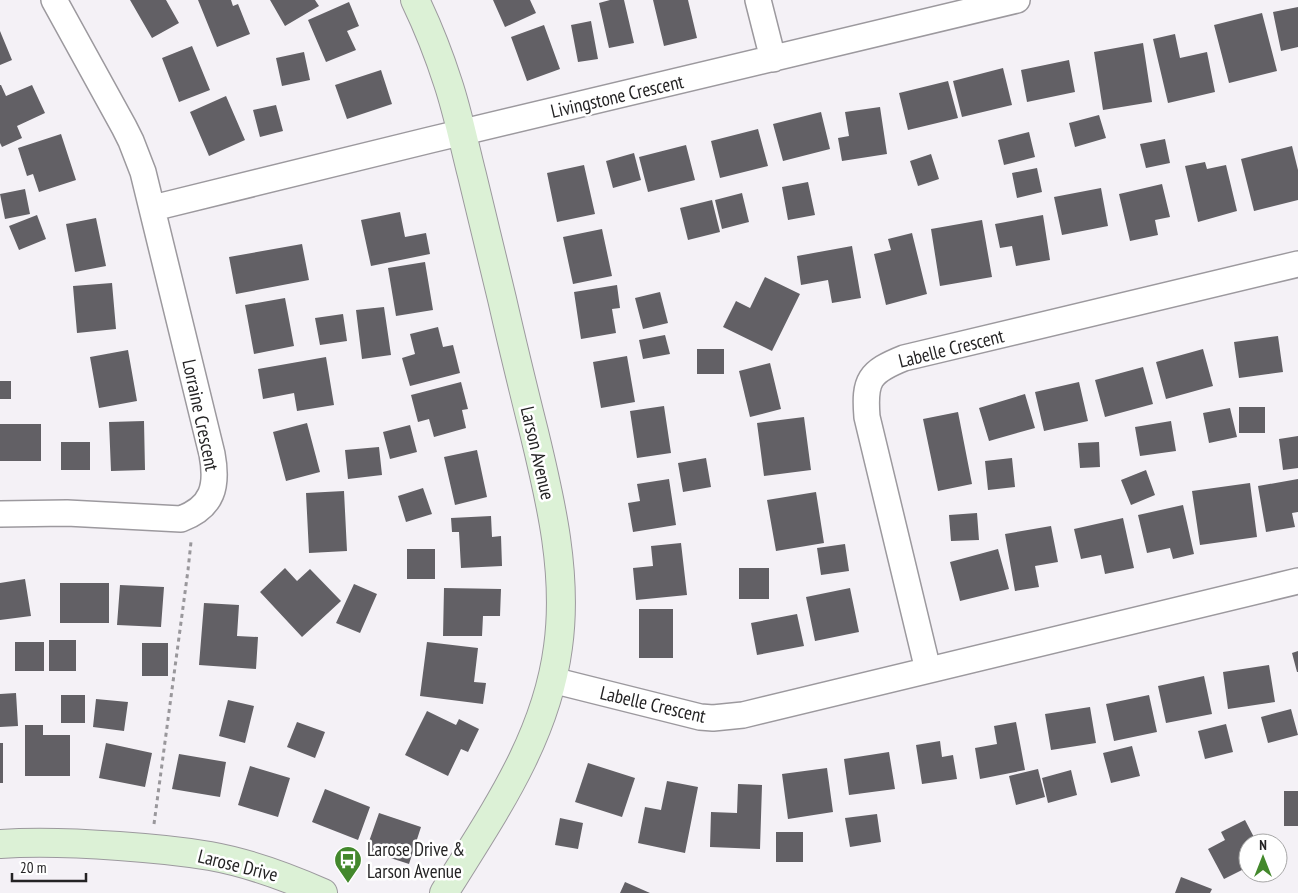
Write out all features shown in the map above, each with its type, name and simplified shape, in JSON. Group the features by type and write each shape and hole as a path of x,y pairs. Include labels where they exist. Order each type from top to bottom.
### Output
{"street":[{"name":"Lorraine Crescent","path":"0,514 67,513 181,519 203,507 212,493 214,481 215,469 212,454 143,172 131,141 54,0"},
{"name":"Larson Avenue","path":"415,0 448,83 461,133 545,478 556,541 561,591 561,620 552,680 546,703 527,753 506,793 444,893"},
{"path":"758,0 773,59"},
{"name":"Livingstone Crescent","path":"461,133 1017,0"},
{"path":"152,208 461,133"},
{"name":"Labelle Crescent","path":"928,670 867,417 867,390 870,380 876,371 904,358 1298,264"},
{"name":"Labelle Crescent","path":"552,680 700,717 713,718 743,715 1298,581"},
{"name":"Larose Drive","path":"0,844 40,842 92,844 151,848 211,856 277,874 323,893"}],"path":[{"path":"153,827 191,542"}],"building":[{"path":"130,0 166,0 179,23 152,38"},
{"path":"198,0 231,0 233,6 238,4 250,34 217,47"},
{"path":"270,0 315,0 319,6 285,26"},
{"path":"493,0 530,0 536,13 505,27"},
{"path":"610,0 624,0 634,43 609,48 599,3"},
{"path":"653,0 688,0 697,38 664,46"},
{"path":"349,2 359,26 347,31 356,50 326,62 308,20"},
{"path":"1298,7 1298,47 1281,51 1273,12"},
{"path":"1262,13 1277,71 1229,83 1214,25"},
{"path":"591,21 598,59 578,62 571,25"},
{"path":"544,25 560,69 527,81 511,37"},
{"path":"0,31 12,60 0,65"},
{"path":"1175,34 1180,58 1207,52 1215,92 1168,103 1153,39"},
{"path":"1143,43 1152,102 1103,110 1094,52"},
{"path":"192,46 210,90 179,102 162,58"},
{"path":"304,52 310,80 282,86 276,58"},
{"path":"1069,60 1075,92 1027,102 1021,70"},
{"path":"1003,68 1012,105 962,117 953,81"},
{"path":"381,70 392,104 347,119 335,85"},
{"path":"948,81 958,118 908,130 899,93"},
{"path":"0,85 6,96 32,85 45,113 17,126 22,138 2,147 0,143"},
{"path":"226,96 245,140 209,156 190,112"},
{"path":"276,105 283,131 260,137 253,110"},
{"path":"880,107 887,154 842,161 838,138 849,136 845,112"},
{"path":"821,112 830,149 783,161 773,124"},
{"path":"1099,115 1106,138 1075,147 1069,123"},
{"path":"758,129 768,166 720,178 711,141"},
{"path":"1029,132 1035,157 1004,165 998,140"},
{"path":"61,134 76,180 39,192 33,174 27,176 18,148"},
{"path":"1165,139 1170,163 1146,168 1140,144"},
{"path":"686,145 695,180 648,192 639,157"},
{"path":"1292,146 1298,170 1298,200 1254,211 1241,159"},
{"path":"634,153 641,180 613,188 606,161"},
{"path":"931,154 939,179 918,186 910,161"},
{"path":"1205,162 1207,169 1226,165 1237,211 1198,222 1185,166"},
{"path":"584,165 595,214 557,222 547,173"},
{"path":"1037,168 1042,192 1017,198 1012,173"},
{"path":"808,182 815,215 788,220 782,187"},
{"path":"1162,184 1170,217 1155,220 1158,235 1130,241 1119,194"},
{"path":"1101,188 1108,226 1062,235 1054,197"},
{"path":"25,189 30,214 5,219 0,194"},
{"path":"742,193 749,222 722,229 715,200"},
{"path":"712,200 720,232 688,240 680,208"},
{"path":"400,212 405,237 426,233 430,254 371,266 361,220"},
{"path":"37,215 46,239 19,250 9,226"},
{"path":"1043,215 1050,260 1016,266 1012,246 1000,248 995,224"},
{"path":"96,218 106,266 75,272 66,224"},
{"path":"982,220 992,277 940,286 931,229"},
{"path":"602,229 612,276 573,284 563,237"},
{"path":"912,233 927,294 886,305 874,254 891,250 888,239"},
{"path":"302,244 309,280 236,294 229,257"},
{"path":"852,246 861,298 832,303 828,280 801,285 797,256"},
{"path":"425,262 433,310 396,316 388,268"},
{"path":"765,277 800,294 772,351 723,327 736,301 750,308"},
{"path":"112,283 116,329 77,333 73,286"},
{"path":"617,285 620,308 612,309 616,333 581,339 574,292"},
{"path":"660,292 668,323 643,329 635,298"},
{"path":"285,298 294,346 254,354 245,305"},
{"path":"384,307 391,355 362,359 356,310"},
{"path":"343,314 347,341 320,345 315,318"},
{"path":"438,327 443,347 453,345 460,373 410,386 402,358 415,354 410,334"},
{"path":"665,335 670,354 643,359 639,340"},
{"path":"1278,336 1283,372 1239,378 1234,342"},
{"path":"697,349 724,349 724,374 697,374"},
{"path":"1203,349 1213,386 1166,399 1156,362"},
{"path":"128,350 137,401 99,408 90,357"},
{"path":"627,356 635,402 601,408 593,362"},
{"path":"326,357 334,405 297,411 294,393 263,399 258,369"},
{"path":"770,363 781,409 750,417 739,371"},
{"path":"1143,367 1153,404 1105,417 1095,380"},
{"path":"0,381 11,381 11,399 0,399"},
{"path":"461,382 468,409 462,410 466,428 434,437 429,419 418,422 411,395"},
{"path":"1079,382 1088,421 1044,431 1035,392"},
{"path":"1025,394 1035,428 989,441 979,408"},
{"path":"664,406 671,453 637,458 630,411"},
{"path":"1239,407 1265,407 1265,433 1239,433"},
{"path":"1230,408 1237,437 1209,443 1203,413"},
{"path":"958,412 972,484 938,491 923,419"},
{"path":"804,417 811,470 764,476 757,423"},
{"path":"144,421 145,470 111,471 109,422"},
{"path":"1171,421 1176,451 1140,456 1135,427"},
{"path":"307,423 320,472 286,481 273,432"},
{"path":"0,424 41,424 41,461 0,461"},
{"path":"410,425 417,452 390,459 383,432"},
{"path":"1298,436 1298,468 1283,470 1279,439"},
{"path":"61,442 90,442 90,470 61,470"},
{"path":"1099,442 1100,467 1080,468 1078,443"},
{"path":"379,447 382,475 348,479 345,450"},
{"path":"477,450 487,497 455,505 444,457"},
{"path":"706,458 711,487 683,492 678,463"},
{"path":"1012,458 1015,487 988,490 985,461"},
{"path":"1146,470 1155,495 1131,505 1121,480"},
{"path":"669,479 676,525 633,532 628,503 640,501 637,484"},
{"path":"1298,479 1298,512 1292,513 1295,527 1266,532 1258,486"},
{"path":"1250,483 1257,537 1200,545 1192,491"},
{"path":"423,488 432,514 406,522 398,496"},
{"path":"344,491 347,551 309,553 306,493"},
{"path":"816,492 824,543 776,551 767,500"},
{"path":"1183,505 1194,554 1173,559 1170,548 1147,553 1138,515"},
{"path":"977,513 979,540 951,541 949,515"},
{"path":"491,516 492,537 501,536 502,566 461,568 459,532 452,532 451,518"},
{"path":"1123,518 1134,568 1105,574 1101,555 1081,559 1074,529"},
{"path":"1051,526 1058,562 1035,566 1039,587 1015,591 1005,534"},
{"path":"681,543 687,595 636,600 633,568 653,566 651,546"},
{"path":"845,544 849,571 821,575 817,548"},
{"path":"407,549 435,549 435,579 407,579"},
{"path":"998,549 1009,589 960,601 950,562"},
{"path":"285,568 297,581 310,569 341,601 302,637 260,592"},
{"path":"739,568 769,568 769,599 739,599"},
{"path":"25,579 31,616 0,620 0,583"},
{"path":"60,583 109,583 109,623 60,623"},
{"path":"354,584 377,594 360,633 336,623"},
{"path":"120,585 164,587 161,627 117,625"},
{"path":"444,588 501,589 500,616 483,616 482,636 443,636"},
{"path":"850,588 859,632 815,641 806,597"},
{"path":"204,603 239,605 237,636 258,637 256,669 199,665"},
{"path":"639,609 673,609 673,658 639,658"},
{"path":"797,614 804,646 757,655 751,623"},
{"path":"49,640 76,640 76,671 49,671"},
{"path":"15,642 44,642 44,671 15,671"},
{"path":"427,642 478,648 474,682 486,683 483,704 420,696"},
{"path":"142,643 168,643 168,676 142,676"},
{"path":"1298,651 1298,672 1297,672 1292,653"},
{"path":"1269,665 1275,702 1228,709 1223,672"},
{"path":"1204,676 1212,714 1166,723 1158,686"},
{"path":"16,693 18,726 0,727 0,694"},
{"path":"61,695 85,695 85,723 61,723"},
{"path":"1149,695 1157,732 1114,741 1106,704"},
{"path":"96,699 128,702 124,731 93,727"},
{"path":"228,700 254,706 245,743 219,736"},
{"path":"1090,707 1096,743 1051,750 1045,714"},
{"path":"1291,709 1298,735 1268,743 1261,717"},
{"path":"427,711 456,725 459,719 479,729 468,752 461,749 448,776 405,755"},
{"path":"297,722 325,732 315,758 287,747"},
{"path":"1016,722 1025,770 980,779 975,748 997,744 994,726"},
{"path":"1226,724 1233,752 1205,759 1198,731"},
{"path":"25,725 43,725 43,735 70,735 70,776 25,776"},
{"path":"940,741 942,757 953,755 957,779 922,784 916,745"},
{"path":"0,743 3,743 3,783 0,783"},
{"path":"106,743 152,753 145,787 99,778"},
{"path":"1132,746 1140,776 1111,783 1103,753"},
{"path":"889,752 895,789 849,795 844,759"},
{"path":"179,754 226,762 220,797 172,789"},
{"path":"588,763 635,778 622,817 575,802"},
{"path":"250,766 290,778 278,817 238,805"},
{"path":"827,768 833,812 788,819 782,774"},
{"path":"1038,769 1045,797 1016,805 1009,776"},
{"path":"1071,770 1077,795 1048,803 1042,778"},
{"path":"667,781 698,787 685,853 638,843 645,807 661,810"},
{"path":"738,784 762,785 760,849 710,847 711,812 737,813"},
{"path":"325,789 370,807 358,840 312,822"},
{"path":"1284,791 1298,791 1298,826 1284,826"},
{"path":"379,813 421,827 409,864 366,850"},
{"path":"877,814 881,842 850,847 845,818"},
{"path":"560,818 583,823 578,849 555,845"},
{"path":"1245,820 1252,833 1238,833 1238,872 1224,879 1208,849 1225,840 1221,832"},
{"path":"776,832 803,832 803,862 776,862"},
{"path":"1181,877 1212,889 1210,893 1175,893"},
{"path":"625,882 650,893 620,893"}],"place":[{"name":"Larose Drive & Larson Avenue","path":"348,884"}]}
